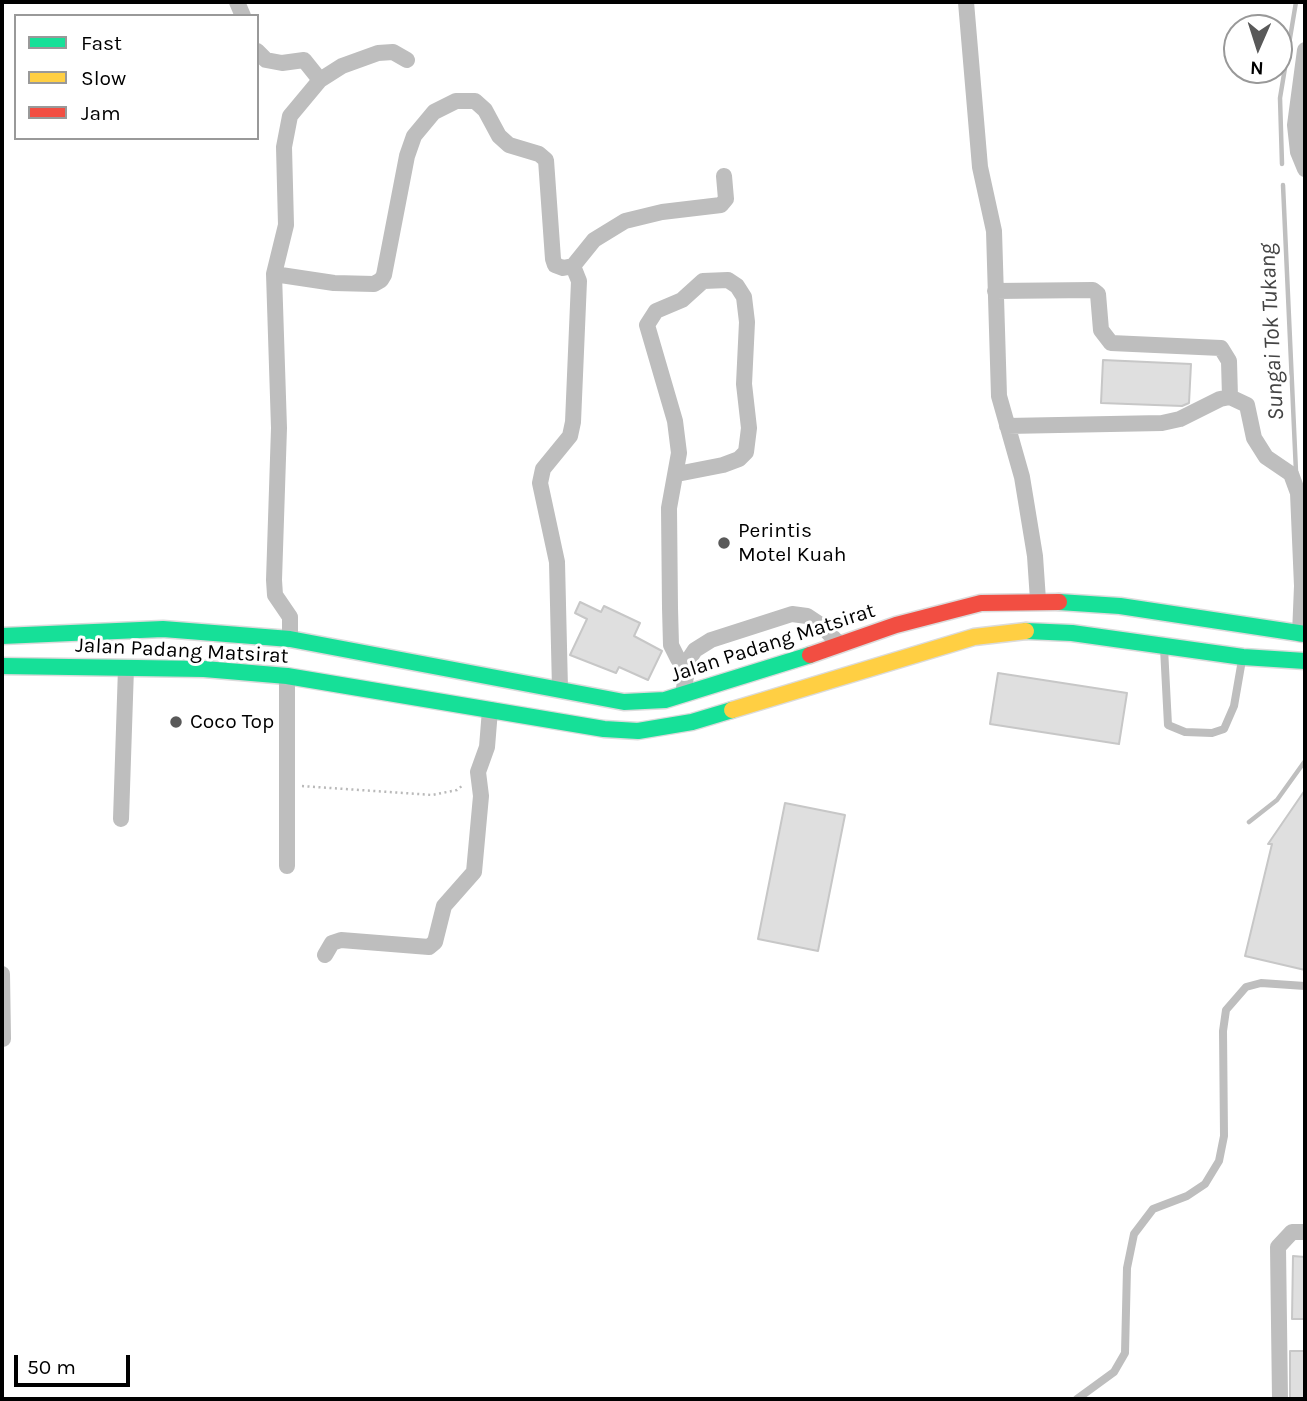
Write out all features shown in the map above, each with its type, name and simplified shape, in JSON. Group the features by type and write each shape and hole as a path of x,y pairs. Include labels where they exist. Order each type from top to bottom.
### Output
{"main road":[{"name":"Jalan Padang Matsirat","path":"2,666 204,669 289,657 560,689 624,702 665,700 755,674 946,610 981,603 1038,600 1121,606 1302,634"},
{"name":"Jalan Padang Matsirat","path":"2,636 163,629 289,657 490,710 604,729 638,731 692,722 974,637 1026,631 1072,633 1243,657 1305,661"}],"street":[{"path":"966,2 981,167 994,231 999,396 1022,477 1038,600"},
{"path":"1305,50 1295,125 1298,152 1305,169"},
{"path":"287,866 290,617 275,596 274,580 279,428 274,274 286,225 286,127 290,116 320,80 342,66 378,53 393,52 407,60"},
{"path":"259,53 266,60 282,63 304,60 320,80"},
{"path":"274,274 334,283 374,284 381,281 407,156 414,136 434,112 456,101 475,101 485,110 499,136 509,145 544,156 553,259 555,265 562,268 573,266 594,240 625,221 662,212 721,205 726,200 724,176"},
{"path":"560,689 556,562 540,483 543,470 570,436 573,422 579,281 573,266"},
{"path":"677,474 723,465 739,459 746,452 749,428 744,384 747,321 744,298 737,286 728,280 703,281 682,300 656,311 647,325 675,421 679,453 669,508 671,645 678,659 687,667"},
{"path":"995,291 1093,290 1098,294 1101,330 1111,343 1221,348 1229,361 1230,397"},
{"path":"1007,426 1162,423 1230,397 1247,405 1254,438 1266,457 1295,480 1302,586 1302,634"},
{"path":"683,694 687,667 695,650 711,640 792,614 807,616 839,644"},
{"path":"121,819 126,668"},
{"path":"325,955 332,943 341,940 418,947 429,947 435,942 444,906 474,872 481,796 478,772 486,747 490,710"},
{"path":"2,974 3,1039"},
{"path":"1280,1399 1278,1247 1292,1232 1305,1232"}],"lane":[{"path":"1164,645 1168,725 1185,732 1212,733 1224,729 1234,706 1243,657"},
{"path":"1077,1399 1114,1372 1125,1353 1127,1268 1134,1234 1153,1209 1188,1195 1205,1184 1219,1161 1224,1136 1223,1031 1226,1010 1246,987 1261,983 1305,986"}],"path":[{"path":"288,785 432,795 457,790 478,772"}],"building":[{"path":"1103,360 1191,364 1189,403 1182,406 1101,403"},
{"path":"580,602 601,612 604,606 640,623 634,636 662,651 648,680 619,667 616,673 570,655 587,619 575,613"},
{"path":"998,673 1127,693 1119,744 990,724"},
{"path":"1305,790 1305,970 1245,956 1272,844 1268,844"},
{"path":"785,803 845,815 818,951 758,939"},
{"path":"1293,1256 1305,1257 1305,1319 1292,1319"},
{"path":"1290,1351 1305,1351 1305,1399 1290,1399"}],"waterway":[{"name":"Sungai Tok Tukang","path":"1282,164 1280,98 1296,2"},
{"name":"Sungai Tok Tukang","path":"1283,185 1296,472"},
{"name":"Sungai Tok Tukang","path":"1249,822 1277,800 1305,761"}],"traffic: fast":[{"path":"1059,602 1120,606 1305,634"},
{"path":"2,636 163,629 290,639 624,702 665,700 810,655"},
{"path":"1026,631 1072,633 1243,657 1305,661"},
{"path":"2,666 204,669 287,676 604,729 638,731 692,722 732,710"}],"traffic: slow":[{"path":"732,710 974,637 1026,631"}],"traffic: jam":[{"path":"810,655 896,625 981,603 1059,602"}],"place":[{"name":"Perintis Motel Kuah","path":"724,543"},
{"name":"Coco Top","path":"176,722"}]}
